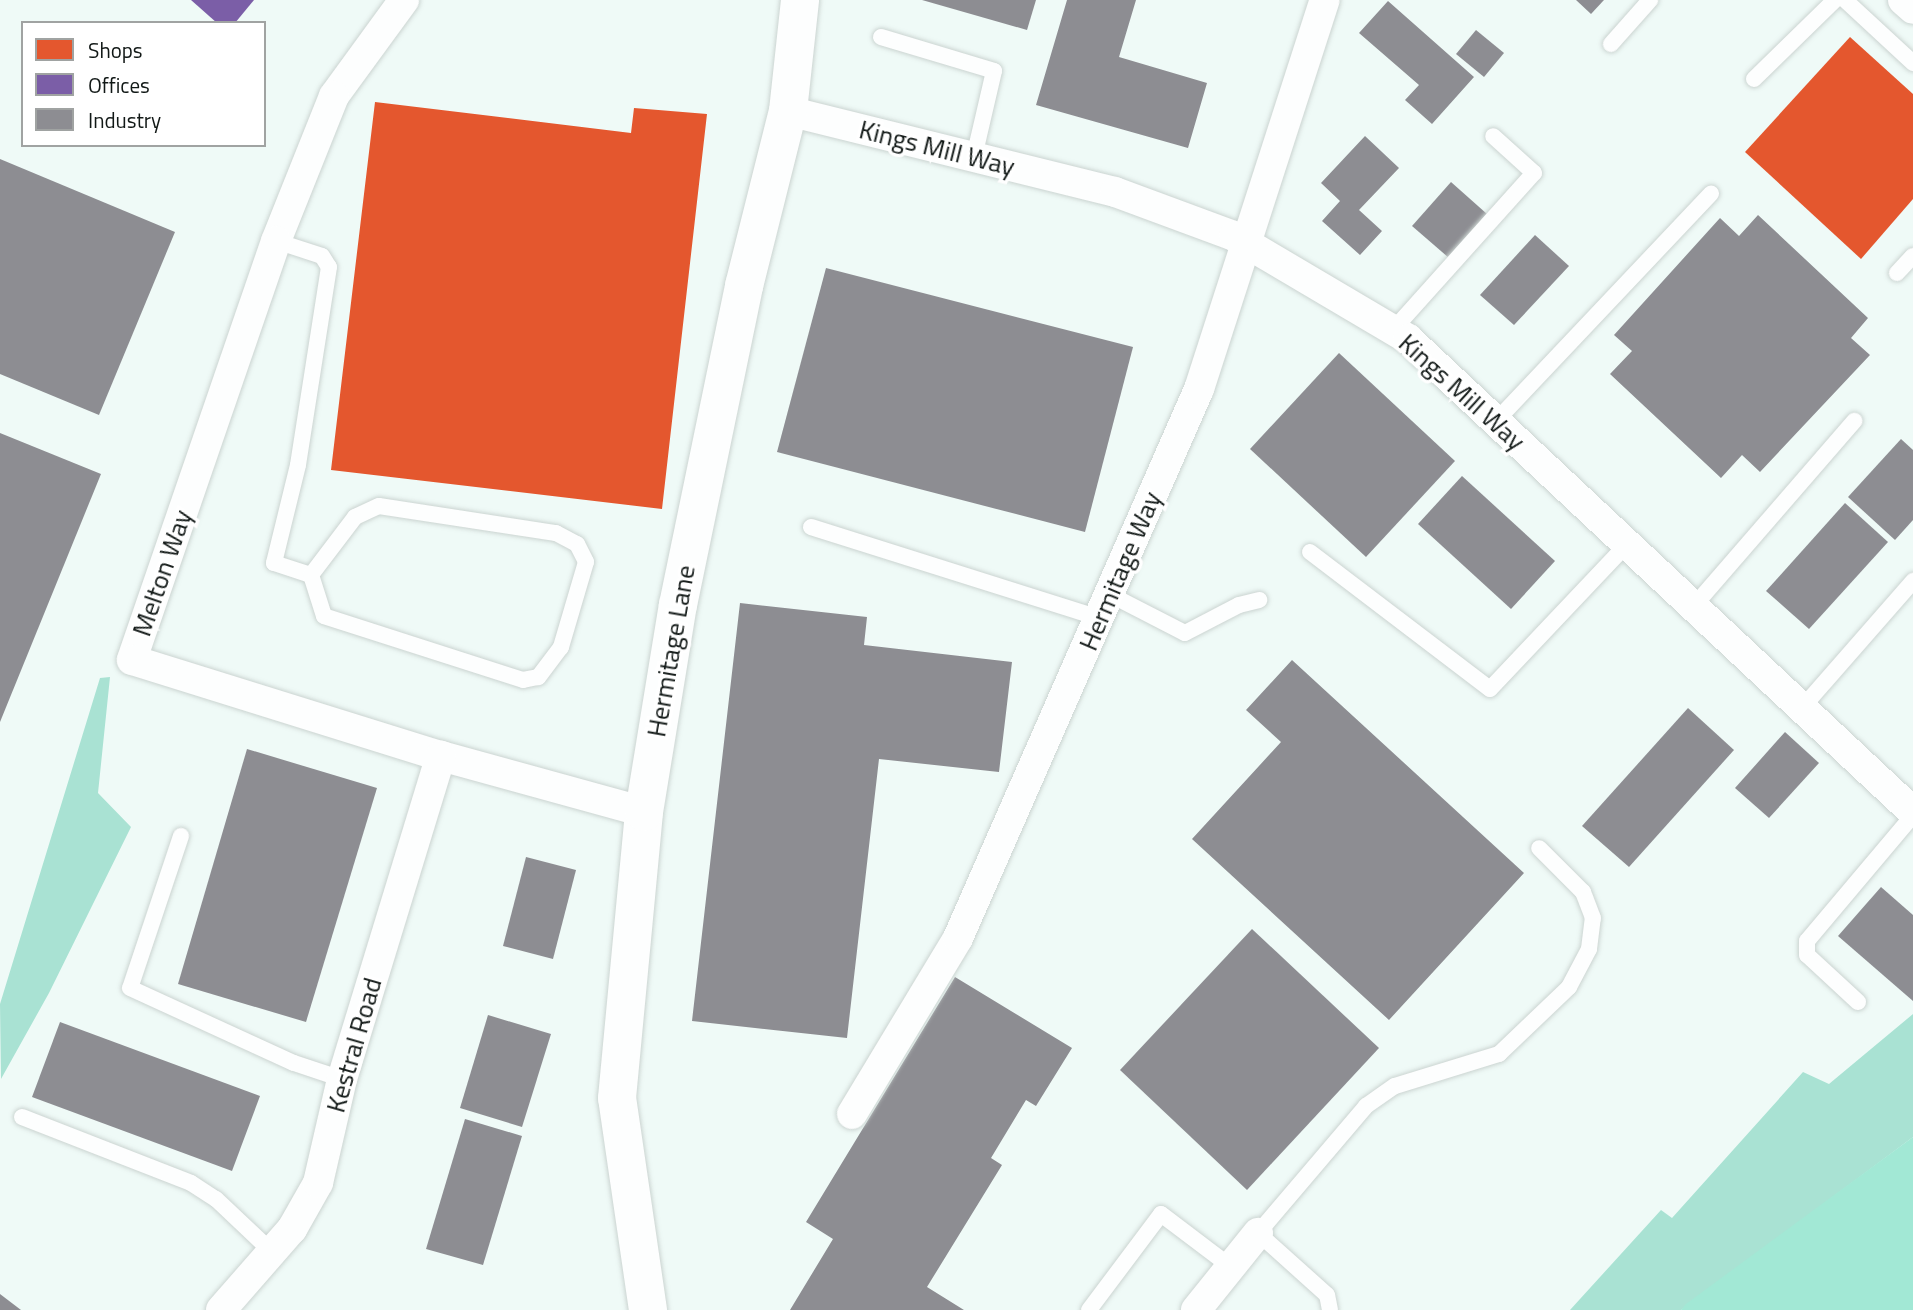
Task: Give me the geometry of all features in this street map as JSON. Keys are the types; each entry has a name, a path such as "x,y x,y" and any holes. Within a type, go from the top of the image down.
{"street":[{"name":"Melton Way","path":"404,0 334,96 276,241 132,660 441,756 644,813"},
{"name":"Hermitage Lane","path":"648,1310 617,1098 644,813 678,605 744,286 788,111 800,0"},
{"name":"Hermitage Way","path":"852,1114 958,938 1199,389 1325,0"},
{"path":"1903,0 1913,9"},
{"name":"Kings Mill Way","path":"788,111 1115,192 1246,243 1393,330 1496,421 1913,813"},
{"name":"Kestral Road","path":"221,1310 292,1229 318,1183 342,1079 441,756"},
{"path":"1196,1310 1258,1233"}],"lane":[{"path":"1611,44 1650,0"},
{"path":"1754,79 1835,0"},
{"path":"1845,0 1913,64"},
{"path":"881,37 994,71 974,157"},
{"path":"1393,330 1534,173 1493,136"},
{"path":"1496,421 1711,194"},
{"path":"276,241 322,256 329,267 299,465 274,563 311,575"},
{"path":"1897,273 1913,256"},
{"path":"1693,606 1854,421"},
{"path":"379,506 556,533 577,544 586,562 561,647 538,677 523,680 324,616 311,575 355,517 379,506"},
{"path":"811,527 1104,606 1185,633 1239,605 1259,600"},
{"path":"1310,551 1490,689 1627,544"},
{"path":"1802,708 1913,581"},
{"path":"1858,1002 1807,955 1807,941 1913,813"},
{"path":"181,836 130,988 294,1063 342,1079"},
{"path":"1330,1310 1327,1295 1258,1233 1366,1106 1395,1086 1499,1054 1569,987 1589,949 1593,918 1584,892 1539,848"},
{"path":"22,1117 191,1183 216,1199 272,1252"},
{"path":"1089,1310 1161,1214 1231,1267"}],"shaded area":[{"path":"110,677 98,793 131,827 49,993 1,1079 0,1004 100,678"},
{"path":"1913,1014 1913,1137 1681,1310 1570,1310 1661,1210 1672,1218 1803,1072 1829,1084"},
{"path":"1913,1137 1913,1310 1681,1310 1686,1304"}],"building: Shops":[{"path":"1850,37 1913,94 1913,199 1861,259 1745,152"},
{"path":"375,102 631,133 634,108 707,114 662,509 331,470"}],"building: Offices":[{"path":"191,0 254,0 237,21 215,21"}],"building: Industry":[{"path":"922,0 1036,0 1027,30"},
{"path":"1067,0 1136,0 1119,57 1207,83 1188,148 1036,105"},
{"path":"1576,0 1604,0 1591,14"},
{"path":"1388,1 1474,77 1432,124 1405,100 1419,85 1359,33"},
{"path":"1476,30 1504,53 1484,77 1456,54"},
{"path":"1365,136 1399,168 1359,210 1382,231 1360,255 1322,221 1340,201 1321,183"},
{"path":"0,159 175,232 99,415 0,374"},
{"path":"1451,182 1487,214 1449,258 1412,226"},
{"path":"1758,215 1868,318 1851,338 1870,355 1760,472 1742,455 1721,478 1610,374 1632,351 1614,335 1720,218 1739,236"},
{"path":"1535,235 1569,266 1514,325 1480,295"},
{"path":"826,268 1133,347 1085,532 777,452"},
{"path":"1339,353 1455,461 1366,557 1250,449"},
{"path":"0,433 101,474 0,722"},
{"path":"1901,439 1913,450 1913,520 1895,540 1848,497"},
{"path":"1462,476 1555,561 1511,609 1418,524"},
{"path":"1845,503 1888,542 1809,629 1766,591"},
{"path":"740,603 867,617 864,645 1012,662 999,772 879,759 847,1038 692,1021"},
{"path":"1292,660 1524,873 1389,1020 1192,839 1281,742 1246,710"},
{"path":"1688,708 1734,750 1629,867 1582,826"},
{"path":"1785,732 1819,763 1769,818 1735,788"},
{"path":"247,749 377,788 306,1022 178,984"},
{"path":"526,857 576,870 553,959 503,946"},
{"path":"1881,887 1913,915 1913,1001 1838,936"},
{"path":"1252,929 1379,1048 1247,1190 1120,1070"},
{"path":"955,977 1072,1048 1036,1106 1026,1100 991,1158 1002,1165 927,1287 964,1310 790,1310 833,1239 806,1222"},
{"path":"488,1015 551,1034 522,1127 460,1108"},
{"path":"60,1022 260,1096 232,1171 32,1097"},
{"path":"465,1119 522,1136 483,1265 426,1249"},
{"path":"0,1294 21,1310 0,1310"}]}
